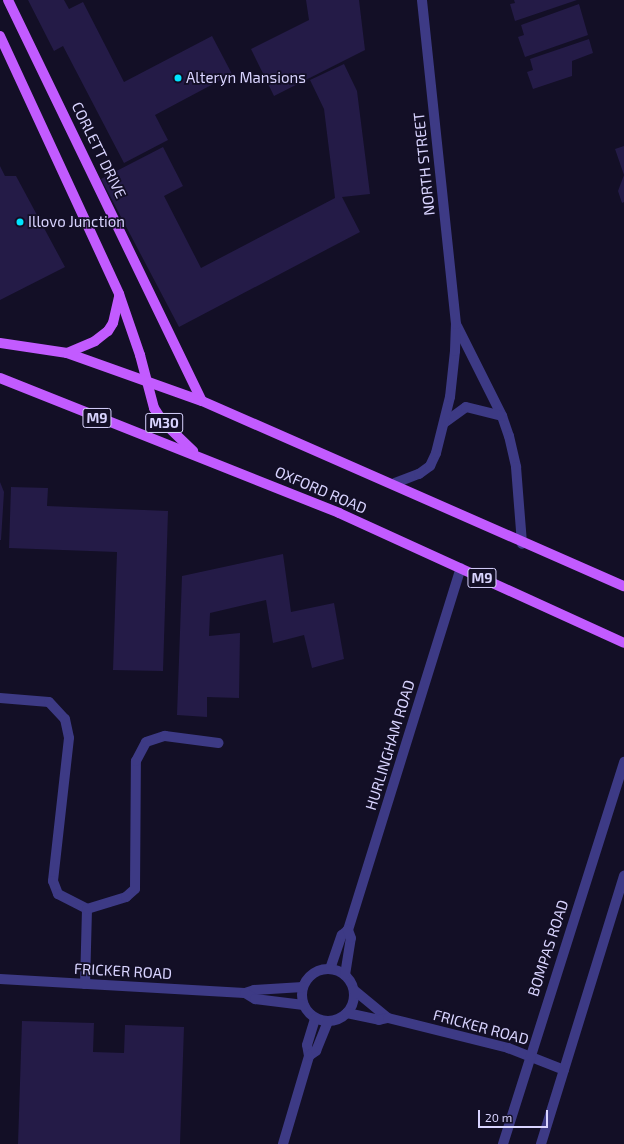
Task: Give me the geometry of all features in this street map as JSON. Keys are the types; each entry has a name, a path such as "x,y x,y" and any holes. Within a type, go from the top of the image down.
{"main road":[{"name":"CORLETT DRIVE","path":"8,0 202,401"},
{"name":"M30","path":"0,36 119,294 154,408 163,422 196,454"},
{"path":"67,353 96,341 108,331 113,324 119,294"},
{"path":"0,343 67,353 202,401 395,483 522,544 624,586"},
{"name":"OXFORD ROAD","path":"0,378 196,454 340,513 624,643"}],"street":[{"name":"NORTH STREET","path":"395,483 419,474 430,466 444,423 450,397 456,324 422,0"},
{"name":"NORTH STREET","path":"456,324 502,416 516,467 522,544"},
{"path":"444,423 466,407 502,416"},
{"name":"HURLINGHAM ROAD","path":"330,969 342,935 348,930 461,568"},
{"path":"0,698 49,702 65,719 69,738 53,881 58,894 87,908 126,897 135,889 136,761 146,742 165,736 219,744"},
{"name":"BOMPAS ROAD","path":"503,1144 529,1056 624,762"},
{"path":"541,1144 624,876"},
{"path":"85,984 87,908"},
{"name":"HURLINGHAM ROAD","path":"345,975 351,938 348,930"},
{"path":"330,969 345,975 354,990 354,1003 348,1013 328,1021 316,1018 304,1005 303,987 318,971 330,969"},
{"name":"FRICKER ROAD","path":"0,979 245,993 254,990 303,987"},
{"name":"FRICKER ROAD","path":"354,990 388,1018 529,1056 564,1070"},
{"name":"FRICKER ROAD","path":"245,993 255,1000 304,1005"},
{"name":"FRICKER ROAD","path":"348,1013 379,1020 388,1018"},
{"path":"283,1144 310,1056 307,1045 316,1018"},
{"path":"310,1056 316,1051 328,1021"}],"building":[{"name":"Alteryn Mansions","path":"28,0 64,0 69,9 83,2 124,82 212,36 232,74 155,115 168,140 124,163 63,46 54,51"},
{"path":"306,0 359,0 365,50 274,96 251,49 309,20"},
{"path":"514,0 577,0 515,21 510,4 515,3"},
{"path":"579,4 588,35 525,57 518,37 524,35 521,25"},
{"path":"589,39 593,53 572,61 572,76 533,89 527,72 533,70 530,59"},
{"path":"344,64 357,91 370,194 342,197 360,232 179,327 101,179 163,147 183,186 164,196 201,268 335,198 324,109 310,80"},
{"path":"624,146 624,175 615,149"},
{"name":"Illovo Junction","path":"0,166 5,176 16,176 65,267 0,300"},
{"path":"624,175 624,202 622,203 618,191"},
{"path":"0,482 4,492 1,540 0,540"},
{"path":"11,487 48,488 47,506 168,511 163,671 113,670 117,552 9,548"},
{"path":"283,554 291,612 334,603 344,659 312,668 304,635 273,643 266,600 210,613 209,636 240,633 239,698 207,697 207,717 177,715 182,576"},
{"path":"22,1021 94,1023 93,1052 124,1053 125,1025 184,1027 180,1144 18,1144"}],"place":[{"name":"Alteryn Mansions","path":"178,78"},
{"name":"Illovo Junction","path":"20,222"}]}
